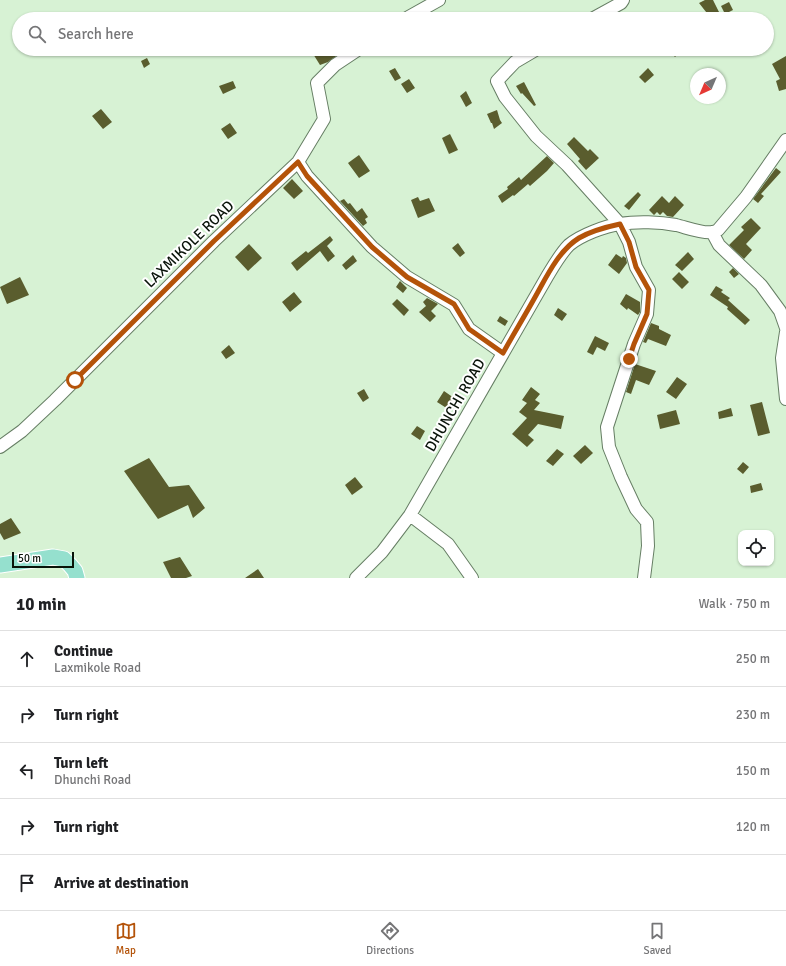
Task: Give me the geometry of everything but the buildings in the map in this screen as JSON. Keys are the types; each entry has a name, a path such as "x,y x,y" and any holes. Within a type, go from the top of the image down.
{"main road":[{"path":"2,561 53,557 64,559 70,565 77,578"}],"street":[{"path":"418,12 439,0"},
{"path":"605,12 621,3 623,0"},
{"name":"LAXMIKOLE ROAD","path":"0,447 22,431 55,400 214,241 298,162 324,119 317,83 335,65 348,56"},
{"path":"525,56 515,62 497,80 505,97 536,136 567,165 620,224 629,242 636,267 649,290 647,314 634,344 607,427 610,447 621,476 636,508 647,522 648,546 644,578"},
{"path":"786,140 724,224 718,230 712,232 719,245 761,285 780,311 786,328"},
{"path":"298,162 307,176 372,247 407,277 454,304 469,329 503,353"},
{"name":"DHUNCHI ROAD","path":"356,578 382,552 410,515 548,275 558,259 569,246 580,238 598,230 620,224 650,222 675,224 705,232 712,232"},
{"path":"786,332 782,358 786,399"},
{"path":"410,515 448,544 472,578"}],"route":[{"path":"75,380 214,241 298,162 307,176 372,247 407,277 454,304 469,329 503,353 548,275 558,259 569,246 580,238 598,230 620,224 629,242 636,267 649,290 647,314 629,359"}]}
